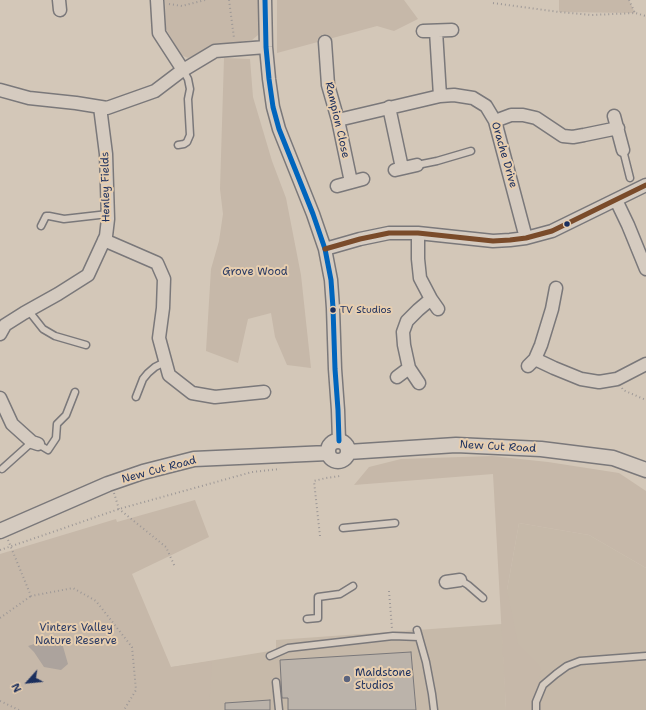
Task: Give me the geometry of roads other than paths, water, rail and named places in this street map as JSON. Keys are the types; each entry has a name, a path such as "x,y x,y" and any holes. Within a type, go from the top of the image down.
{"street":[{"path":"265,0 268,79 274,108 279,129 314,214 325,249 331,280 339,441"},
{"path":"157,3 159,33 183,70"},
{"path":"423,32 452,30"},
{"path":"436,31 440,96"},
{"name":"Rampion Close","path":"325,42 330,57 328,85 357,181 337,186"},
{"path":"0,90 29,98 107,108 155,92 180,72 215,51 266,47"},
{"name":"Orache Drive","path":"338,120 440,96 454,95 473,98 486,106 495,121 526,238"},
{"name":"Henley Fields","path":"1,329 28,310 58,294 88,274 106,236 108,214 106,154 100,107"},
{"path":"389,107 398,169 417,165"},
{"path":"495,121 511,115 523,115 536,118 563,136 572,137 584,136 618,128"},
{"path":"614,116 623,150"},
{"path":"325,249 360,239 389,234 418,233 493,241 526,238 552,231 646,186"},
{"path":"616,200 646,269"},
{"path":"418,233 420,278 431,300 438,309"},
{"path":"104,240 157,264 164,279 163,308 159,338 169,375 192,393 215,397 264,392"},
{"path":"556,288 546,309 541,345 531,363 554,368 581,379 599,382 615,380 646,364"},
{"path":"419,383 409,368 403,332 407,321 431,300"},
{"path":"397,377 409,368"},
{"path":"0,398 12,424 35,443"},
{"path":"328,453 330,445 339,441 346,445 348,452"},
{"name":"New Cut Road","path":"2,530 111,482 194,459 328,453 332,459 339,461 346,458 348,452 456,445 540,449 613,458 646,470"},
{"path":"446,582 460,580"}],"lane":[{"path":"178,145 187,142 190,135 188,99 190,89 188,79 183,70"},
{"path":"623,150 630,178"},
{"path":"417,165 437,161 470,151"},
{"path":"41,226 46,216 64,219 108,214"},
{"path":"28,310 43,329 55,336 86,345"},
{"path":"136,397 143,379 152,370 165,362"},
{"path":"2,469 35,443 48,450 56,438 57,424 66,415 75,392"},
{"path":"343,528 395,523"},
{"path":"460,580 483,598"},
{"path":"307,619 318,618 318,597 340,594 353,586"},
{"path":"270,656 288,648 418,634 426,662 434,710"},
{"path":"536,710 536,702 543,686 567,666 580,662 646,656"},
{"path":"276,682 279,710"}],"place":[{"name":"TV Studios","path":"333,310"},
{"name":"Maidstone Studios","path":"347,679"}],"park label":[{"name":"Grove Wood","path":"255,272"},
{"name":"Vinters Valley Nature Reserve","path":"76,634"}]}
